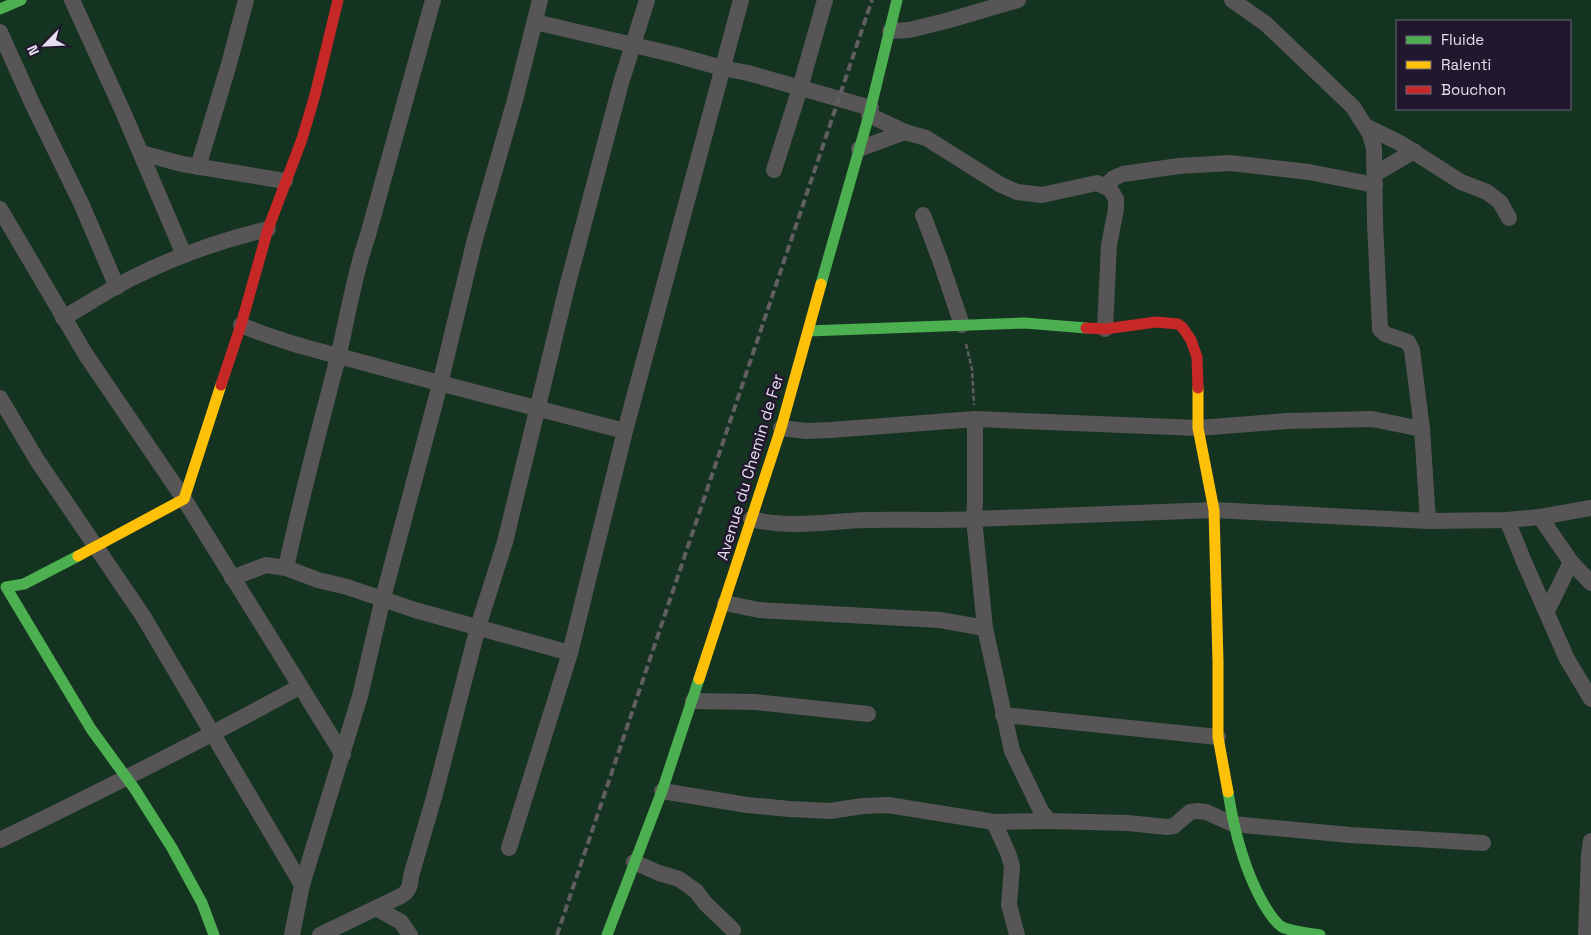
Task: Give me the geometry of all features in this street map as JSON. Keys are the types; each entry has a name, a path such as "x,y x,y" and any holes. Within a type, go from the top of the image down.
{"street":[{"path":"0,9 21,0"},
{"path":"72,0 141,153 184,255"},
{"path":"198,167 246,0"},
{"path":"214,935 202,903 172,848 134,788 91,729 3,588 24,584 184,499 241,325 268,229 302,140 338,0"},
{"path":"286,568 338,356 358,261 368,234 433,0"},
{"path":"297,931 302,885 360,696 383,598 440,384 474,239 515,100 540,0"},
{"path":"320,935 399,897 410,888 411,876 435,794 478,627 505,542 537,408 621,83 647,0"},
{"path":"509,848 570,654 625,431 741,0"},
{"path":"774,170 825,0"},
{"name":"Avenue du Chemin de Fer","path":"607,935 662,791 693,701 781,428 870,112 897,0"},
{"path":"890,31 909,30 946,22 1018,0"},
{"path":"1232,0 1266,24 1290,46 1353,107 1367,127 1374,148 1380,328 1385,334 1408,342 1412,350 1422,429 1428,521"},
{"path":"535,22 748,73 800,88 870,112 905,132 926,138 1001,186 1017,192 1042,195 1097,183 1105,186 1110,189 1116,199 1115,220 1109,246 1106,329"},
{"path":"0,32 81,203 117,287"},
{"path":"1367,127 1385,134 1461,182 1487,192 1500,202 1509,218"},
{"path":"859,149 905,132"},
{"path":"1105,186 1114,178 1123,174 1179,166 1230,163 1375,179 1414,151"},
{"path":"141,153 182,164 285,182"},
{"path":"0,209 86,355 184,499 342,755"},
{"path":"923,215 962,326"},
{"path":"63,318 130,279 184,255 268,229"},
{"path":"808,331 1024,323 1106,329 1156,322 1178,324 1183,328 1191,340 1197,357 1198,428 1214,510 1218,737 1233,824 1255,888 1274,921 1284,928 1320,935"},
{"path":"241,325 265,335 338,356 625,431"},
{"path":"0,398 37,460 143,616 302,885"},
{"path":"781,428 806,431 831,430 975,420 1198,428 1287,421 1372,419 1422,429"},
{"path":"975,420 974,518 985,628 1012,752 1041,811 1050,821"},
{"path":"751,519 766,523 789,525 864,520 1214,510 1428,521 1507,520 1540,517 1591,508"},
{"path":"1540,517 1572,562 1591,583"},
{"path":"1507,520 1567,659 1591,699"},
{"path":"1547,611 1572,562"},
{"path":"232,578 266,566 286,568 318,580 383,598 415,610 570,654"},
{"path":"725,604 759,610 940,620 985,628"},
{"path":"0,840 126,779 299,686"},
{"path":"693,701 754,702 868,714"},
{"path":"1003,715 1218,737"},
{"path":"662,791 790,810 830,811 863,806 888,805 994,822 1128,823 1166,827 1174,826 1190,812 1198,811 1206,812 1233,824 1350,835 1483,843"},
{"path":"994,822 1012,866 1009,905 1017,935"},
{"path":"1586,935 1591,842"},
{"path":"634,862 679,879 696,891 705,903 733,930"},
{"path":"376,908 401,922 410,935"}],"path":[{"path":"962,326 972,369 975,420"}],"green space":[{"path":"0,0 1591,0 1591,935 0,935"}],"railway":[{"path":"557,935 872,0"}],"traffic: fast":[{"path":"0,9 21,0"},
{"path":"821,284 869,115 897,0"},
{"path":"808,331 1025,323 1086,328"},
{"path":"78,556 24,584 6,587 91,729 134,788 172,848 202,903 214,935"},
{"path":"607,935 662,791 699,679"},
{"path":"1228,792 1233,821 1245,863 1256,890 1269,913 1276,922 1286,929 1320,935"}],"traffic: slow":[{"path":"699,679 781,428 821,284"},
{"path":"78,556 184,499 221,385"},
{"path":"1198,388 1198,428 1214,510 1218,737 1228,792"}],"traffic: jam":[{"path":"221,385 241,325 268,229 302,139 315,95 338,0"},
{"path":"1086,328 1105,329 1156,322 1178,324 1191,340 1197,357 1198,388"}]}
